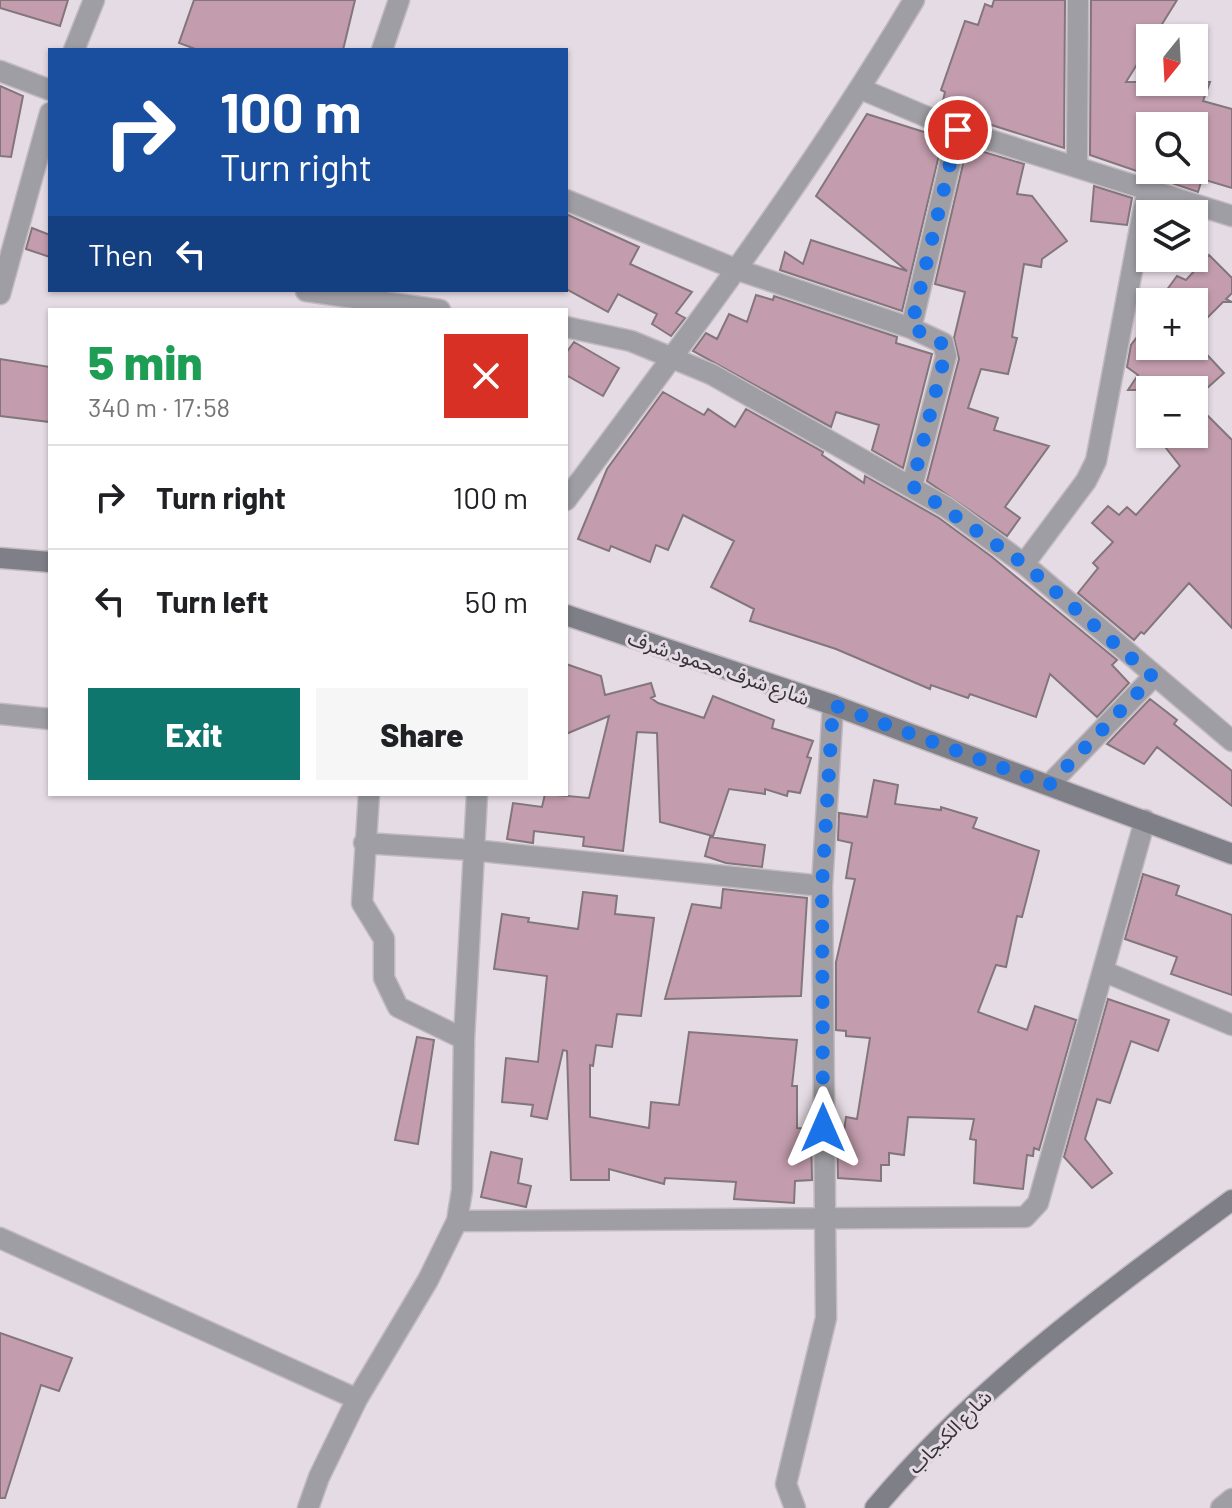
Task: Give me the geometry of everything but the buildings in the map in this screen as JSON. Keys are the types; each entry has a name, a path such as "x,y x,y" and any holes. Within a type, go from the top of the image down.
{"street":[{"path":"75,48 94,0"},
{"path":"383,48 399,0"},
{"path":"568,497 738,270 861,89 914,0"},
{"path":"1077,165 1078,0"},
{"path":"0,71 48,89"},
{"path":"861,89 958,130 1232,216"},
{"path":"0,291 48,120"},
{"path":"911,328 958,130"},
{"path":"1024,564 1086,481 1096,461 1147,191"},
{"path":"568,201 738,270 939,340 946,351 912,486"},
{"path":"304,297 419,308"},
{"path":"568,327 613,335 673,356 912,486 1024,564 1153,677 1232,741"},
{"path":"0,558 48,562"},
{"name":"شارع شرف محمود شرف","path":"568,616 833,705 1232,854"},
{"path":"1049,785 1153,677"},
{"path":"795,1508 786,1484 826,1318 822,886 833,705"},
{"path":"0,714 48,719"},
{"path":"369,796 362,903 384,939 384,978 398,1007 464,1039"},
{"path":"308,1508 319,1477 357,1399 428,1280 457,1221 462,1190 464,1039 477,796"},
{"path":"457,1221 1025,1217 1035,1210 1145,820"},
{"path":"364,843 472,850 822,886"},
{"path":"1103,971 1232,1025"},
{"name":"شارع الكبجاب","path":"875,1508 928,1449 1026,1356 1081,1311 1232,1200"},
{"path":"0,1238 357,1399"},
{"path":"1221,1508 1232,1499"}],"route":[{"path":"823,1128 822,886 833,705 1049,785 1153,677 1024,564 912,486 946,351 939,340 911,328 958,130"}]}
